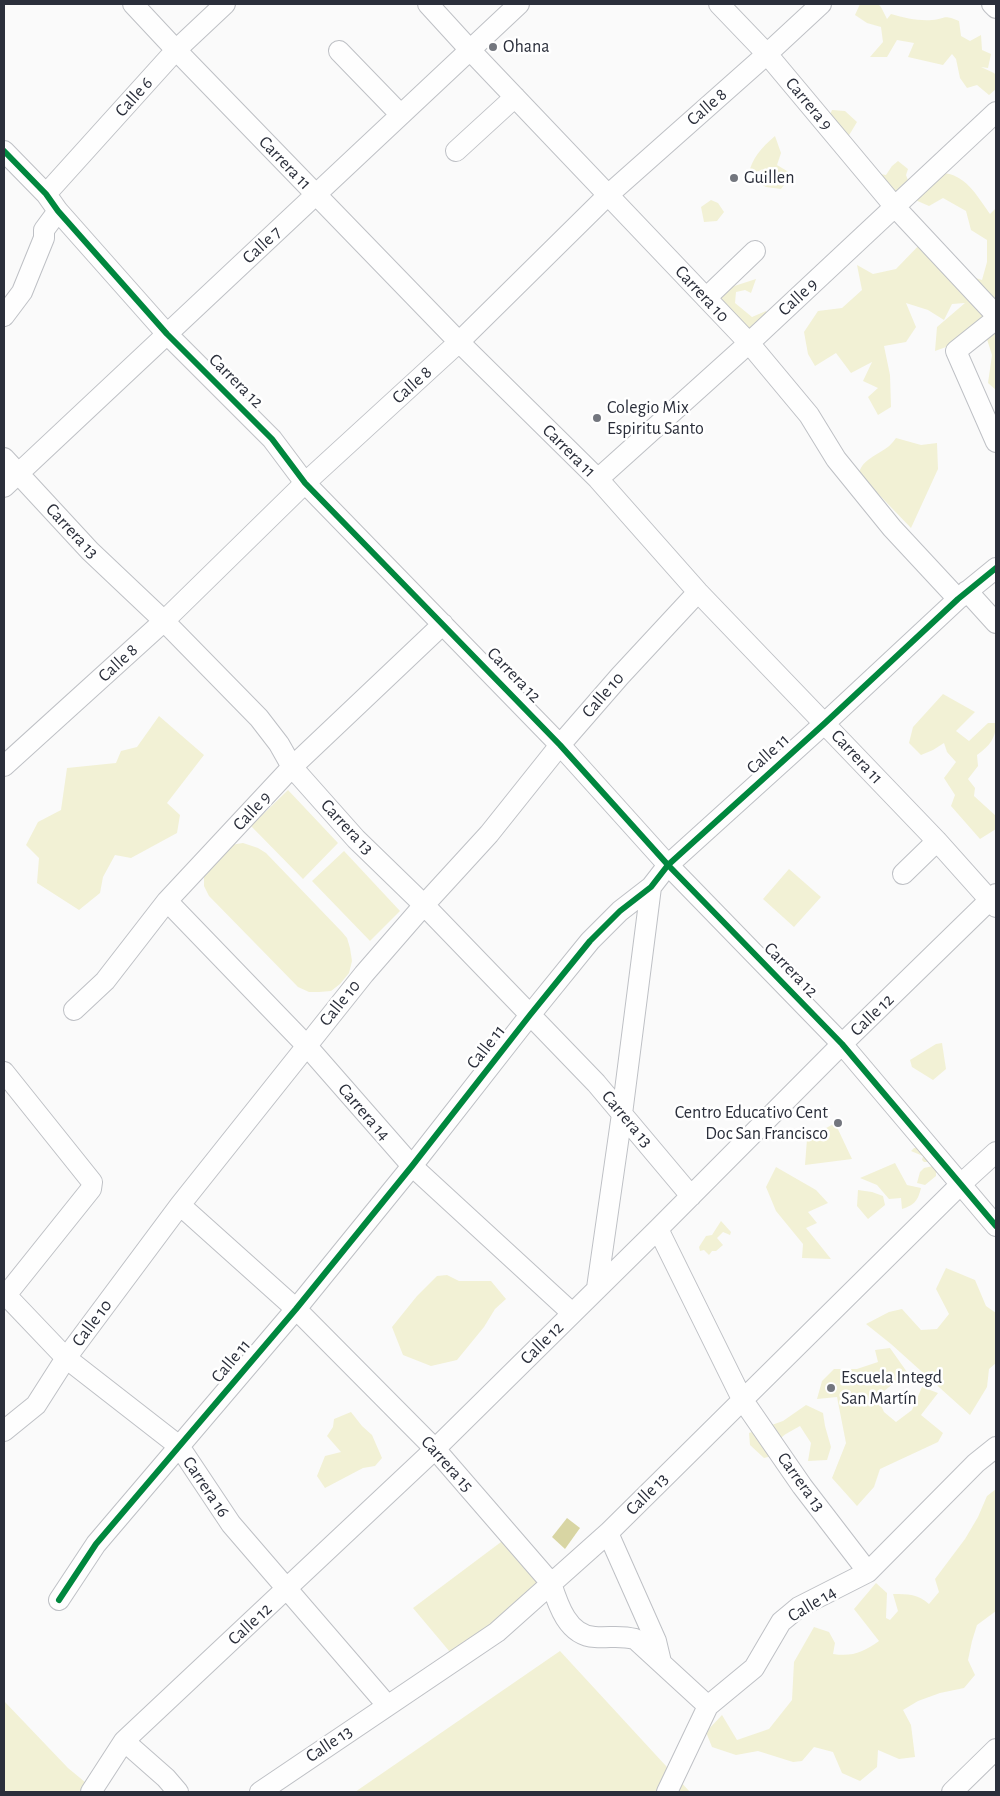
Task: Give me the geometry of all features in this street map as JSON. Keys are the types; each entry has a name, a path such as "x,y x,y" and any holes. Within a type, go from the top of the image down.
{"street":[{"name":"Calle 6","path":"46,194 176,50 225,4"},
{"name":"Carrera 10","path":"428,4 749,343 809,415 836,459 892,528 962,595 996,623"},
{"name":"Calle 7","path":"4,487 519,4"},
{"name":"Carrera 9","path":"719,4 767,54 895,207 996,317"},
{"name":"Calle 8","path":"4,766 164,621 305,483 459,342 608,194 821,4"},
{"path":"992,4 996,8"},
{"name":"Carrera 11","path":"138,10 459,342 598,479 698,592 994,901"},
{"path":"339,51 400,114"},
{"path":"456,151 515,97"},
{"name":"Calle 9","path":"598,479 749,343 996,112"},
{"name":"Carrera 12","path":"4,151 46,194 58,211 167,334 272,439 305,483 560,745 668,865 842,1044 996,1226"},
{"path":"4,316 22,292 44,238 44,230 58,211"},
{"path":"706,298 755,251"},
{"path":"996,317 956,351 996,442"},
{"name":"Carrera 13","path":"4,458 90,551 164,621 259,718 279,744 292,767 356,839 424,905 596,1083 691,1196"},
{"name":"Calle 11","path":"59,1600 96,1544 296,1309 590,941 620,911 651,887 668,865 825,723 962,595 996,568"},
{"name":"Calle 10","path":"4,1431 36,1405 66,1358 180,1204 364,974 489,834 560,745 620,676 698,592"},
{"name":"Calle 9","path":"74,1010 105,981 167,901 292,767 443,624"},
{"path":"903,874 937,841"},
{"path":"597,1288 622,1114 651,887"},
{"name":"Carrera 14","path":"167,901 306,1045 412,1166 572,1313"},
{"name":"Calle 12","path":"90,1792 124,1741 435,1448 658,1229 842,1044 994,901"},
{"path":"4,1072 92,1182 92,1189 5,1293"},
{"name":"Calle 13","path":"260,1792 497,1632 608,1533 961,1184 996,1152"},
{"name":"Carrera 15","path":"180,1204 296,1309 435,1448 551,1583 560,1610 569,1623 583,1635 595,1637 623,1636 635,1640 708,1706"},
{"name":"Carrera 13","path":"658,1229 742,1400 802,1486 868,1572"},
{"name":"Carrera 16","path":"5,1293 66,1358 179,1446 231,1524 387,1705"},
{"name":"Calle 14","path":"667,1792 708,1706 754,1668 780,1622 799,1607 868,1572 976,1463 996,1447"},
{"path":"608,1533 656,1641 661,1662"},
{"path":"124,1741 166,1778 178,1792"},
{"path":"952,1792 996,1749"}],"green space":[{"path":"860,4 878,4 887,19 891,14 917,20 947,17 959,21 961,36 970,41 981,35 982,50 991,54 988,68 981,67 996,75 996,89 989,95 977,85 967,88 960,78 956,59 952,54 943,65 908,57 914,43 897,40 887,57 870,57 883,42 881,27 867,23 855,15"},
{"path":"832,110 845,111 857,122 848,137 827,121"},
{"path":"775,136 781,153 777,165 792,174 781,189 766,187 755,181 763,169 748,176 758,154"},
{"path":"898,161 908,169 906,175 909,183 902,185 897,193 892,194 880,174 886,175"},
{"path":"941,173 949,174 964,181 990,214 996,208 996,390 988,383 992,355 985,333 935,351 937,327 965,303 952,304 944,320 928,310 906,303 916,327 906,342 884,346 890,375 891,407 878,415 868,397 878,388 863,381 872,362 851,373 836,353 815,366 808,354 804,332 818,311 842,308 862,290 857,265 873,274 896,269 924,240 966,275 982,280 987,262 987,240 971,230 966,211 943,198 929,206 913,199"},
{"path":"711,200 718,203 724,212 717,221 704,222 701,207"},
{"path":"756,279 751,293 745,290 736,292 735,303 752,317 766,311 767,315 748,331 719,300 719,291"},
{"path":"896,438 921,445 937,443 938,469 911,528 859,474 865,462 888,447"},
{"path":"943,694 975,712 956,731 969,741 988,723 996,723 993,738 977,755 978,766 968,779 975,788 974,796 996,816 996,829 980,839 951,806 955,795 944,778 956,762 947,752 944,743 921,755 909,743 913,727"},
{"path":"159,716 204,755 167,803 180,815 177,833 131,858 115,855 103,877 100,893 79,910 37,883 39,858 26,845 38,822 61,810 67,768 116,763 121,751 137,747"},
{"path":"288,790 338,843 303,879 251,826"},
{"path":"243,843 266,853 347,938 352,961 349,973 331,991 309,992 298,987 209,896 204,886 204,873 230,845"},
{"path":"344,851 400,911 370,941 312,881"},
{"path":"789,869 821,897 794,927 763,899"},
{"path":"942,1043 946,1069 933,1080 912,1067 910,1060 936,1044"},
{"path":"835,1123 852,1159 805,1165 807,1139"},
{"path":"914,1148 918,1148 938,1171 936,1176 925,1185 917,1183 920,1172 924,1168 933,1166 929,1162 922,1160 923,1156 911,1151"},
{"path":"895,1163 907,1185 921,1188 915,1202 902,1209 901,1198 889,1199 877,1185 860,1178"},
{"path":"776,1167 816,1190 828,1203 808,1212 817,1223 806,1228 831,1259 802,1258 803,1244 776,1211 766,1187"},
{"path":"858,1190 883,1196 885,1205 868,1219 857,1206"},
{"path":"721,1221 731,1232 730,1235 723,1232 717,1238 723,1245 716,1251 712,1251 709,1255 704,1250 700,1251 699,1247 706,1236 712,1235"},
{"path":"946,1268 975,1280 986,1306 996,1313 996,1363 989,1369 987,1387 970,1415 866,1324 889,1312 902,1309 921,1330 937,1329 949,1314 936,1289"},
{"path":"447,1275 459,1281 491,1281 506,1299 495,1309 484,1327 457,1360 431,1366 403,1355 392,1327 417,1296 437,1276"},
{"path":"890,1348 907,1372 877,1397 884,1412 896,1422 912,1410 922,1387 938,1393 921,1415 943,1433 938,1442 880,1469 874,1487 857,1506 832,1478 846,1443 837,1397 817,1399 822,1381 834,1369 857,1369 878,1362 875,1350"},
{"path":"806,1405 823,1413 831,1447 827,1460 808,1461 811,1443 800,1426 782,1437 778,1443 776,1455 764,1458 750,1445 749,1433 783,1421"},
{"path":"351,1412 372,1435 382,1458 375,1466 363,1468 325,1488 317,1476 325,1456 341,1452 327,1436 333,1427 334,1419"},
{"path":"996,1489 996,1611 977,1625 968,1660 975,1675 964,1688 940,1693 918,1701 903,1710 911,1725 915,1757 899,1759 878,1750 877,1767 860,1781 842,1773 833,1752 814,1747 802,1761 793,1762 758,1751 736,1755 712,1747 706,1732 722,1715 737,1740 769,1729 792,1700 794,1662 814,1627 829,1632 835,1643 833,1654 846,1655 857,1653 879,1641 854,1609 876,1583 887,1593 886,1618 890,1620 898,1611 893,1594 912,1595 921,1598 929,1604 939,1592 935,1579 965,1539 978,1517 987,1496"},
{"path":"509,1536 540,1580 455,1658 413,1608"},
{"path":"560,1651 690,1792 355,1792"},
{"path":"4,1701 68,1768 97,1792 4,1792"}],"shaded area":[{"path":"567,1518 580,1528 565,1549 552,1537"}],"cycle path":[{"path":"4,151 46,194 58,211 167,334 272,439 305,483 560,745 668,865 842,1044 996,1226"},
{"path":"59,1600 96,1544 296,1309 590,941 620,911 651,887 668,865 958,599 996,568"}],"place":[{"name":"Ohana","path":"493,47"},
{"name":"Guillen","path":"734,178"},
{"name":"Colegio Mix Espiritu Santo","path":"597,418"},
{"name":"Centro Educativo Cent Doc San Francisco","path":"838,1123"},
{"name":"Escuela Integd San Martín","path":"831,1388"}]}
